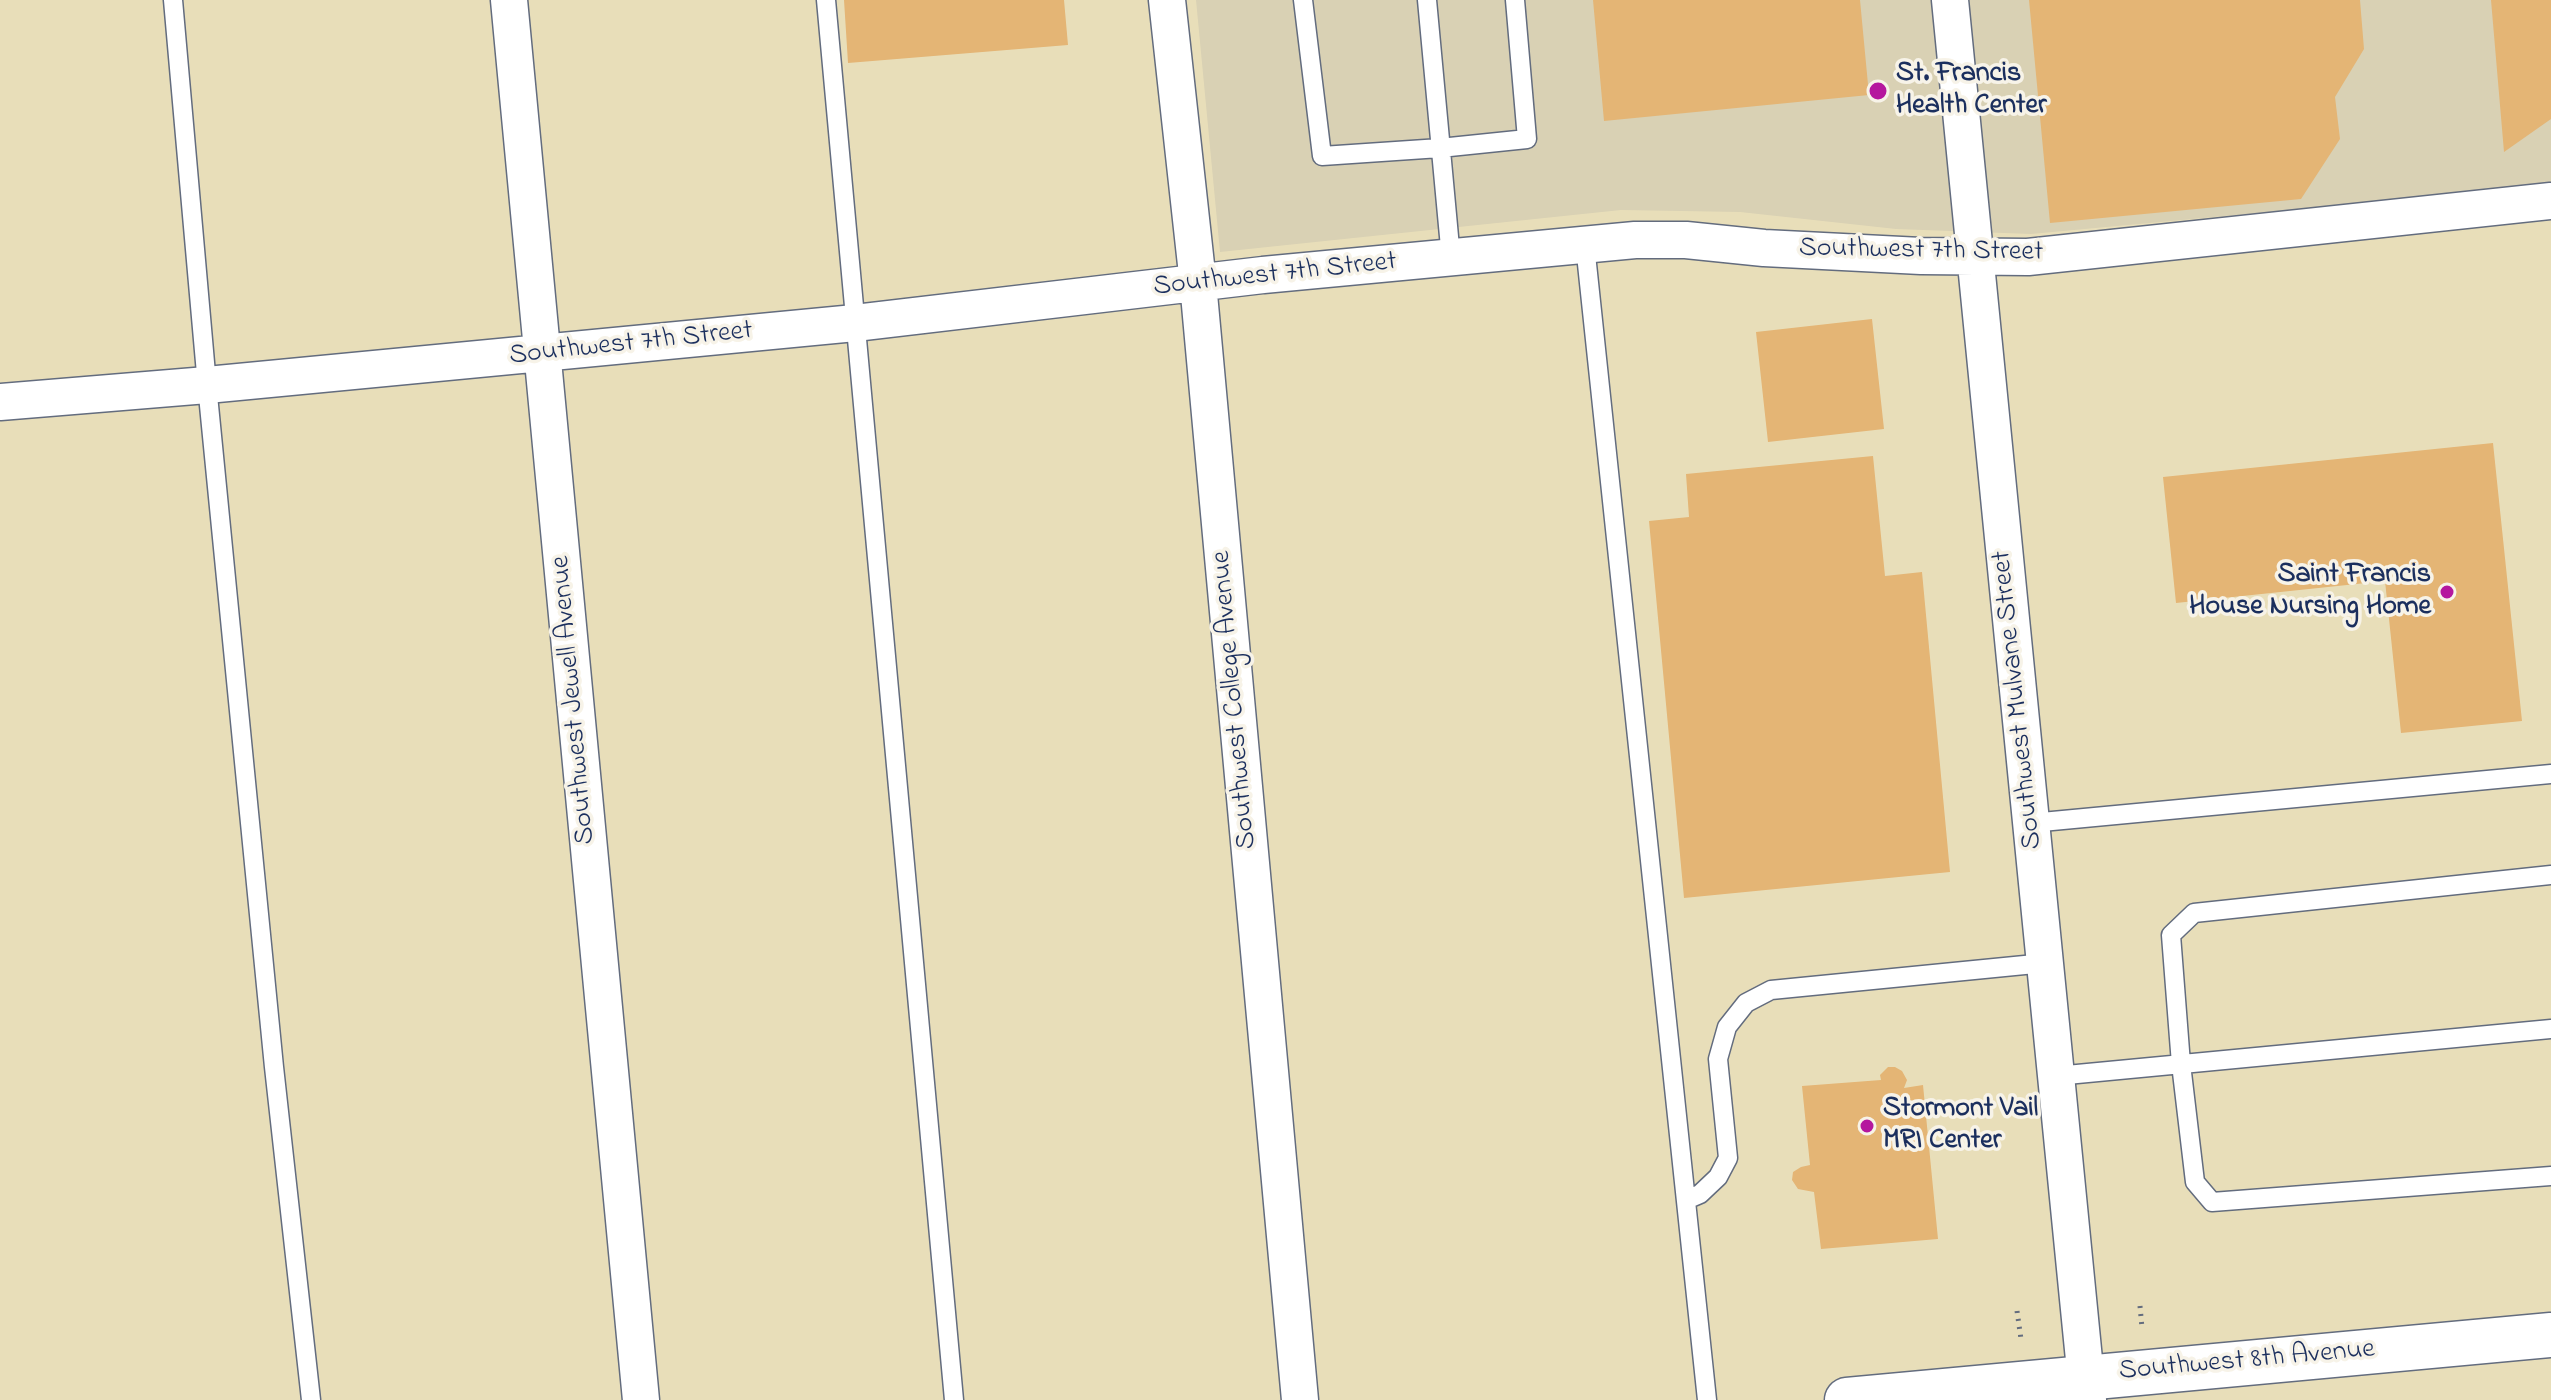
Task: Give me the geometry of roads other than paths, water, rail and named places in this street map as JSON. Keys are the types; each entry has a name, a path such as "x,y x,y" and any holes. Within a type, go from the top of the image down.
{"street":[{"name":"Southwest Jewell Avenue","path":"509,0 641,1400"},
{"name":"Southwest College Avenue","path":"1167,0 1198,283 1300,1400"},
{"name":"Southwest Mulvane Street","path":"1950,0 2087,1388"},
{"name":"Southwest 7th Street","path":"0,402 543,354 855,323 1198,283 1635,240 1686,240 1764,248 1921,256 2028,257 2551,201"},
{"name":"Southwest 8th Avenue","path":"1847,1400 2087,1388 2551,1335"}],"lane":[{"path":"173,0 275,1083 311,1400"},
{"path":"826,0 954,1400"},
{"path":"1303,0 1322,156 1527,139 1515,0"},
{"path":"1427,0 1451,258"},
{"path":"1585,245 1707,1400"},
{"path":"2031,823 2551,774"},
{"path":"2551,875 2194,913 2171,935 2181,1064 2195,1182 2212,1202 2551,1176"},
{"path":"1686,1200 1700,1194 1718,1177 1728,1158 1718,1059 1727,1027 1746,1003 1771,990 2045,963"},
{"path":"2056,1076 2551,1029"}],"place":[{"name":"St. Francis Health Center","path":"1878,91"},
{"name":"Saint Francis House Nursing Home","path":"2447,592"},
{"name":"Stormont Vail MRI Center","path":"1867,1126"}]}
